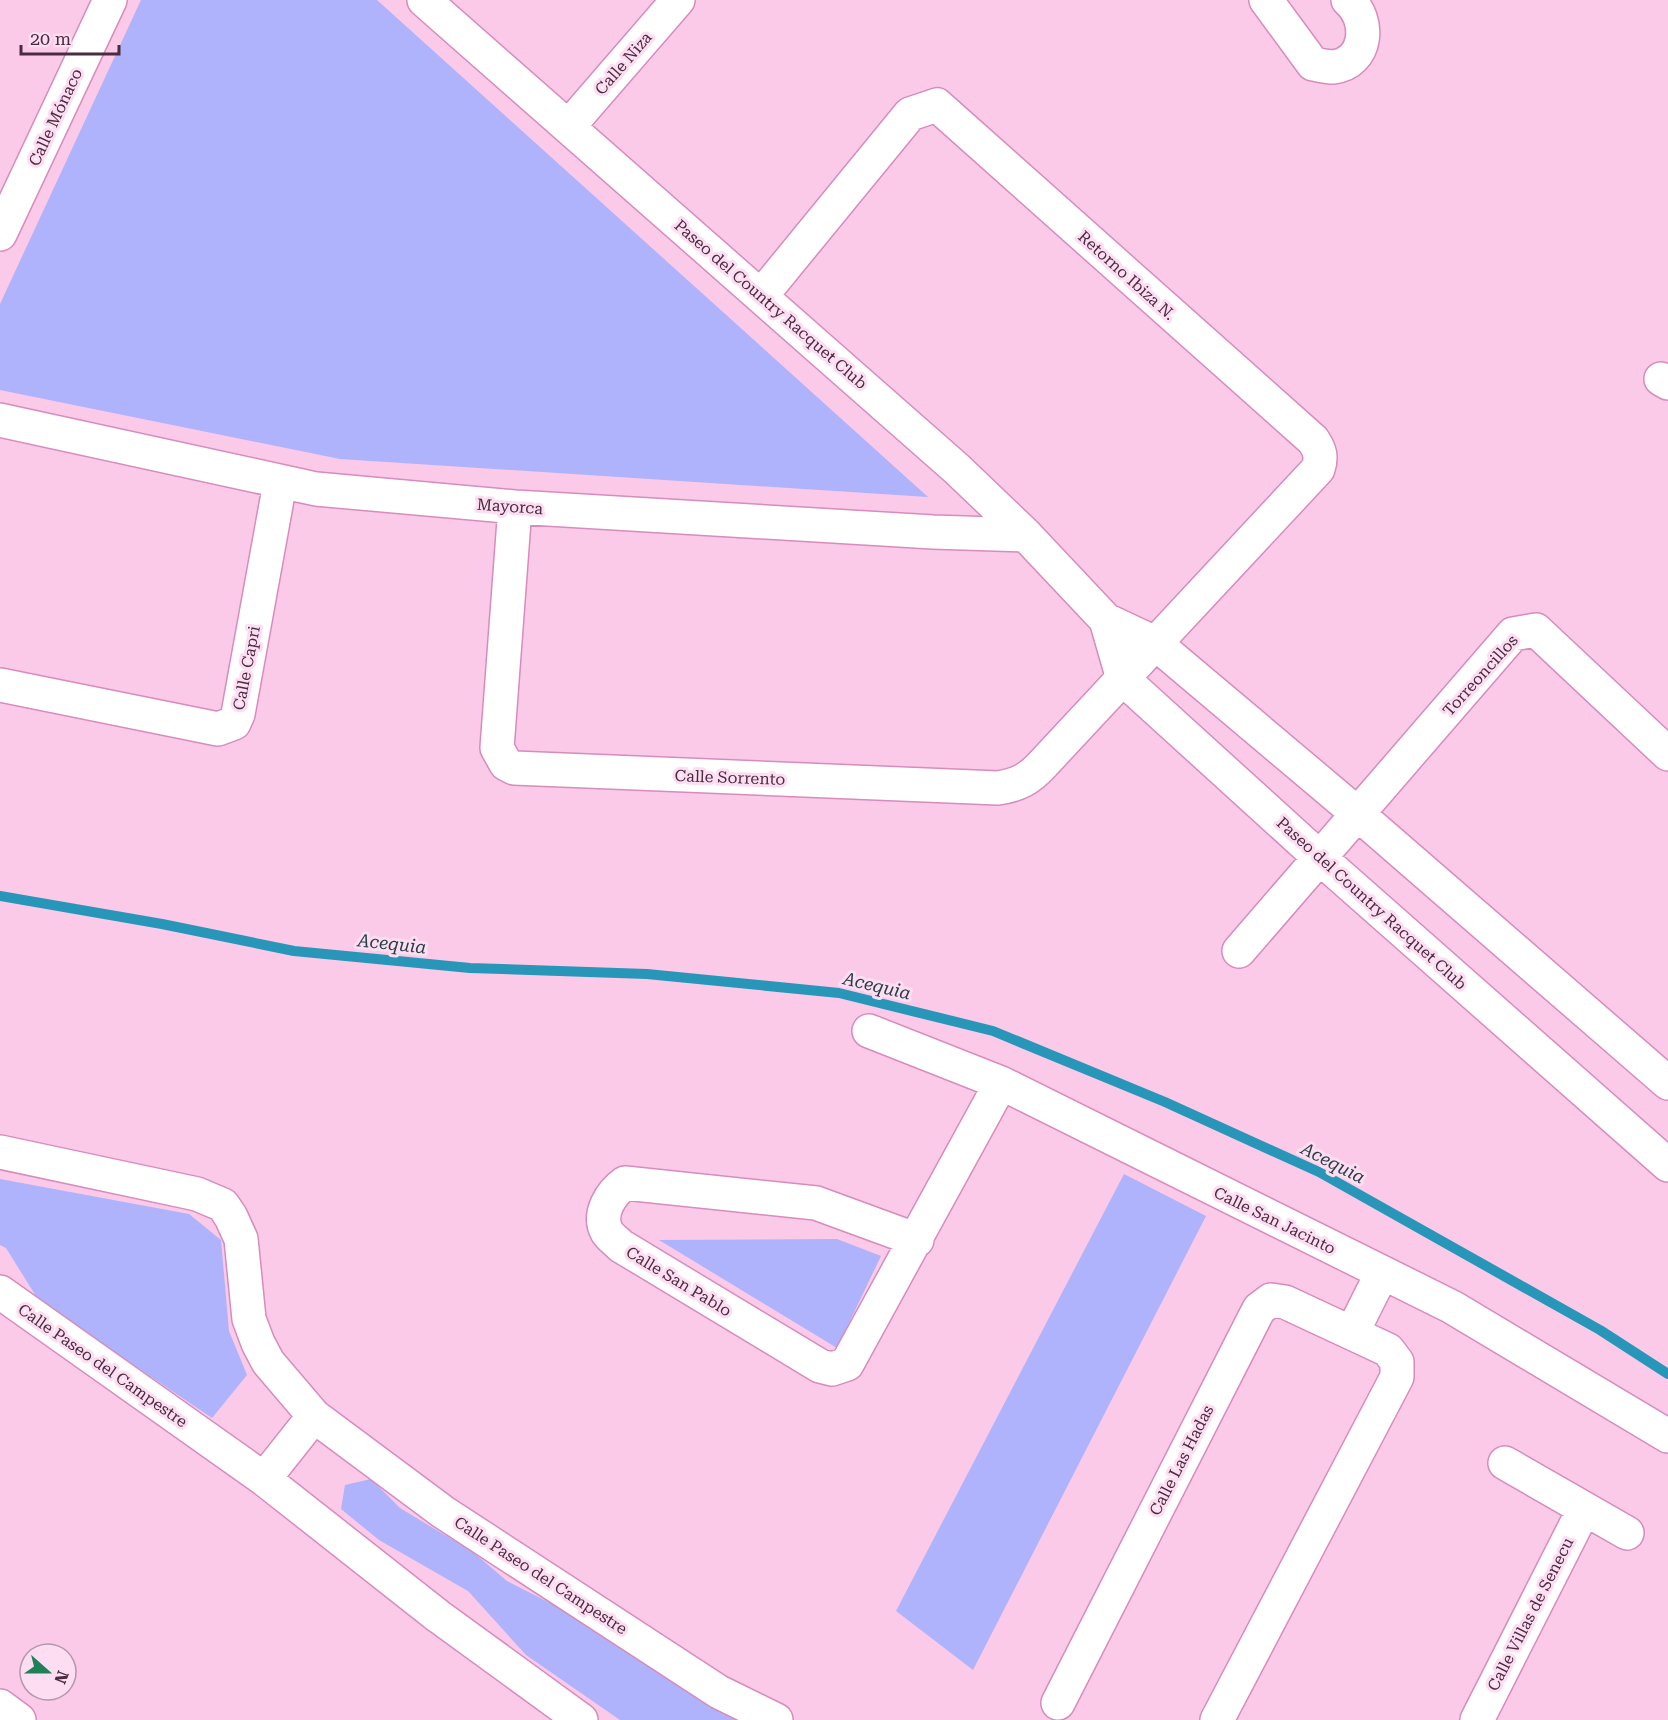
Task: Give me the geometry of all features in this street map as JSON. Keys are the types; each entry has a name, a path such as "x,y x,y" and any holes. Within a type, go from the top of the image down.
{"street":[{"name":"Calle Mónaco","path":"0,234 110,0"},
{"name":"Paseo del Country Racquet Club","path":"424,0 957,469 1026,535 1106,620 1155,643 1359,814 1668,1083"},
{"name":"Calle Niza","path":"569,126 678,0"},
{"path":"1266,0 1313,64 1331,67 1341,65 1358,51 1364,39 1363,20 1348,0"},
{"name":"Retorno Ibiza N.","path":"761,296 910,114 937,105 1313,440 1320,450 1321,460 1318,469 1155,643"},
{"name":"Mayorca","path":"0,420 280,483 515,507 933,532 1026,535"},
{"name":"Calle Capri","path":"0,685 218,729 234,723 238,714 280,483"},
{"name":"Calle Sorrento","path":"515,507 497,748 506,764 514,768 998,788 1014,785 1029,778 1155,643"},
{"name":"Paseo del Country Racquet Club","path":"1106,620 1123,679 1320,858 1668,1165"},
{"name":"Torreoncillos","path":"1239,951 1513,633 1536,630 1668,754"},
{"name":"Calle San Jacinto","path":"869,1031 1001,1083 1452,1307 1668,1436"},
{"name":"Calle San Pablo","path":"916,1240 816,1203 626,1183 615,1190 603,1216 607,1232 621,1246 820,1366 831,1369 847,1364 916,1240 1001,1083"},
{"name":"Calle Paseo del Campestre","path":"0,1152 197,1194 223,1205 241,1239 249,1319 258,1343 268,1362 315,1416 443,1512 719,1692 776,1720"},
{"path":"1352,1333 1382,1273"},
{"name":"Calle Paseo del Campestre","path":"0,1292 264,1479 438,1616 581,1720"},
{"name":"Calle Las Hadas","path":"1058,1703 1259,1309 1271,1300 1286,1302 1388,1350 1397,1362 1397,1377 1217,1720"},
{"path":"264,1479 315,1416"},
{"path":"1505,1463 1627,1533"},
{"name":"Calle Villas de Senecu","path":"1477,1720 1584,1509"},
{"path":"0,1706 19,1720"}],"shaded area":[{"path":"141,0 377,0 928,497 340,459 0,390 0,304"},
{"path":"1124,1174 1206,1216 973,1670 896,1611"},
{"path":"0,1179 189,1214 221,1240 229,1331 247,1375 212,1418 39,1301 6,1248 0,1245"},
{"path":"837,1239 881,1256 837,1348 659,1240"},
{"path":"371,1479 400,1508 473,1552 507,1581 593,1625 737,1720 620,1720 526,1655 468,1591 379,1540 341,1509 345,1485"}],"waterway":[{"name":"Acequia","path":"0,896 162,924 294,951 470,968 647,974 839,993 993,1031 1165,1102 1319,1172 1600,1330 1668,1374"}]}
